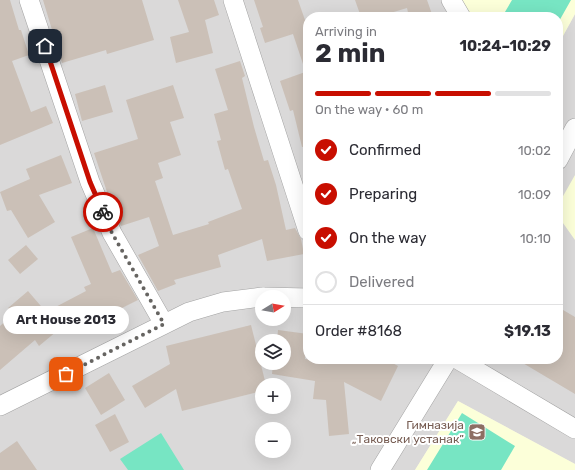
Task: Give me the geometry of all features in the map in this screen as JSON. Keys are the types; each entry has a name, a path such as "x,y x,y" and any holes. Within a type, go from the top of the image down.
{"street":[{"path":"29,0 93,189 112,233 164,324"},
{"path":"233,0 299,177 303,201"},
{"path":"451,0 458,12"},
{"path":"563,151 575,128"},
{"path":"0,406 164,324 204,306 255,298"},
{"path":"291,298 303,298"},
{"path":"380,470 445,364"},
{"path":"465,364 575,429"}],"shaded area":[{"path":"0,0 461,0 468,12 303,12 303,364 563,364 563,36 575,14 575,464 458,401 415,470 0,470"},
{"path":"461,0 575,0 575,14 563,36 563,12 468,12"},
{"path":"575,175 575,240 563,223 563,196"},
{"name":"Гимназија „Таковски устанак”","path":"458,401 575,464 575,470 415,470"}],"green space":[{"path":"512,0 571,0 563,14 563,12 505,12"},
{"path":"462,413 515,446 501,470 427,470"},
{"path":"161,433 184,470 128,470 120,459"}],"building":[{"path":"0,0 10,0 19,30 21,30 29,55 12,61 31,112 46,106 53,123 0,145"},
{"path":"43,0 142,0 154,40 107,54 106,50 62,63"},
{"path":"178,0 214,0 219,15 205,20 213,53 176,63 170,37 189,32"},
{"path":"254,0 298,0 303,14 303,64 293,34 265,43 260,28 263,27"},
{"path":"355,0 427,0 431,12 408,12 407,8 394,12 359,12"},
{"path":"240,61 245,76 242,78 254,127 264,161 268,160 276,185 286,230 295,228 301,239 303,254 267,261 262,239 218,255 221,267 174,280 176,284 158,291 138,255 159,246 149,217 121,226 111,204 94,153 138,139 126,100 173,85 184,118 170,122 181,155 158,163 163,178 155,181 173,235 209,224 208,222 242,209 228,169 225,170 217,141 221,140 214,114 228,110 215,69"},
{"path":"303,73 303,147 293,110 290,111 280,81"},
{"path":"105,85 113,112 82,121 75,94"},
{"path":"61,155 72,183 39,195 55,222 28,238 11,210 7,211 0,192 30,179 26,169"},
{"path":"93,228 112,273 120,270 138,300 100,319 98,315 73,328 69,321 39,346 35,340 0,370 0,326 13,314 8,308 28,291 46,312 86,291 84,287 91,284 71,237"},
{"path":"26,245 38,259 20,274 8,260"},
{"path":"563,310 575,317 575,394 524,364 563,364"},
{"path":"251,325 255,341 255,370 262,370 264,378 255,378 255,393 182,411 176,389 145,408 132,386 170,364 166,346"},
{"path":"278,330 303,333 303,364 394,364 398,366 381,401 344,382 349,434 329,436 326,400 313,399 315,381 272,374 272,370 291,370 291,334 278,334"},
{"path":"109,373 125,400 101,415 85,388"},
{"path":"115,414 129,442 110,452 95,425"},
{"path":"17,441 37,470 0,470 0,453"}],"way so far":[{"path":"66,374 164,324 112,233 103,212"}],"place":[{"name":"Art House 2013","path":"66,374"},
{"name":"Гимназија „Таковски устанак”","path":"477,432"}],"route":[{"path":"45,46 90,182 103,212"}]}
